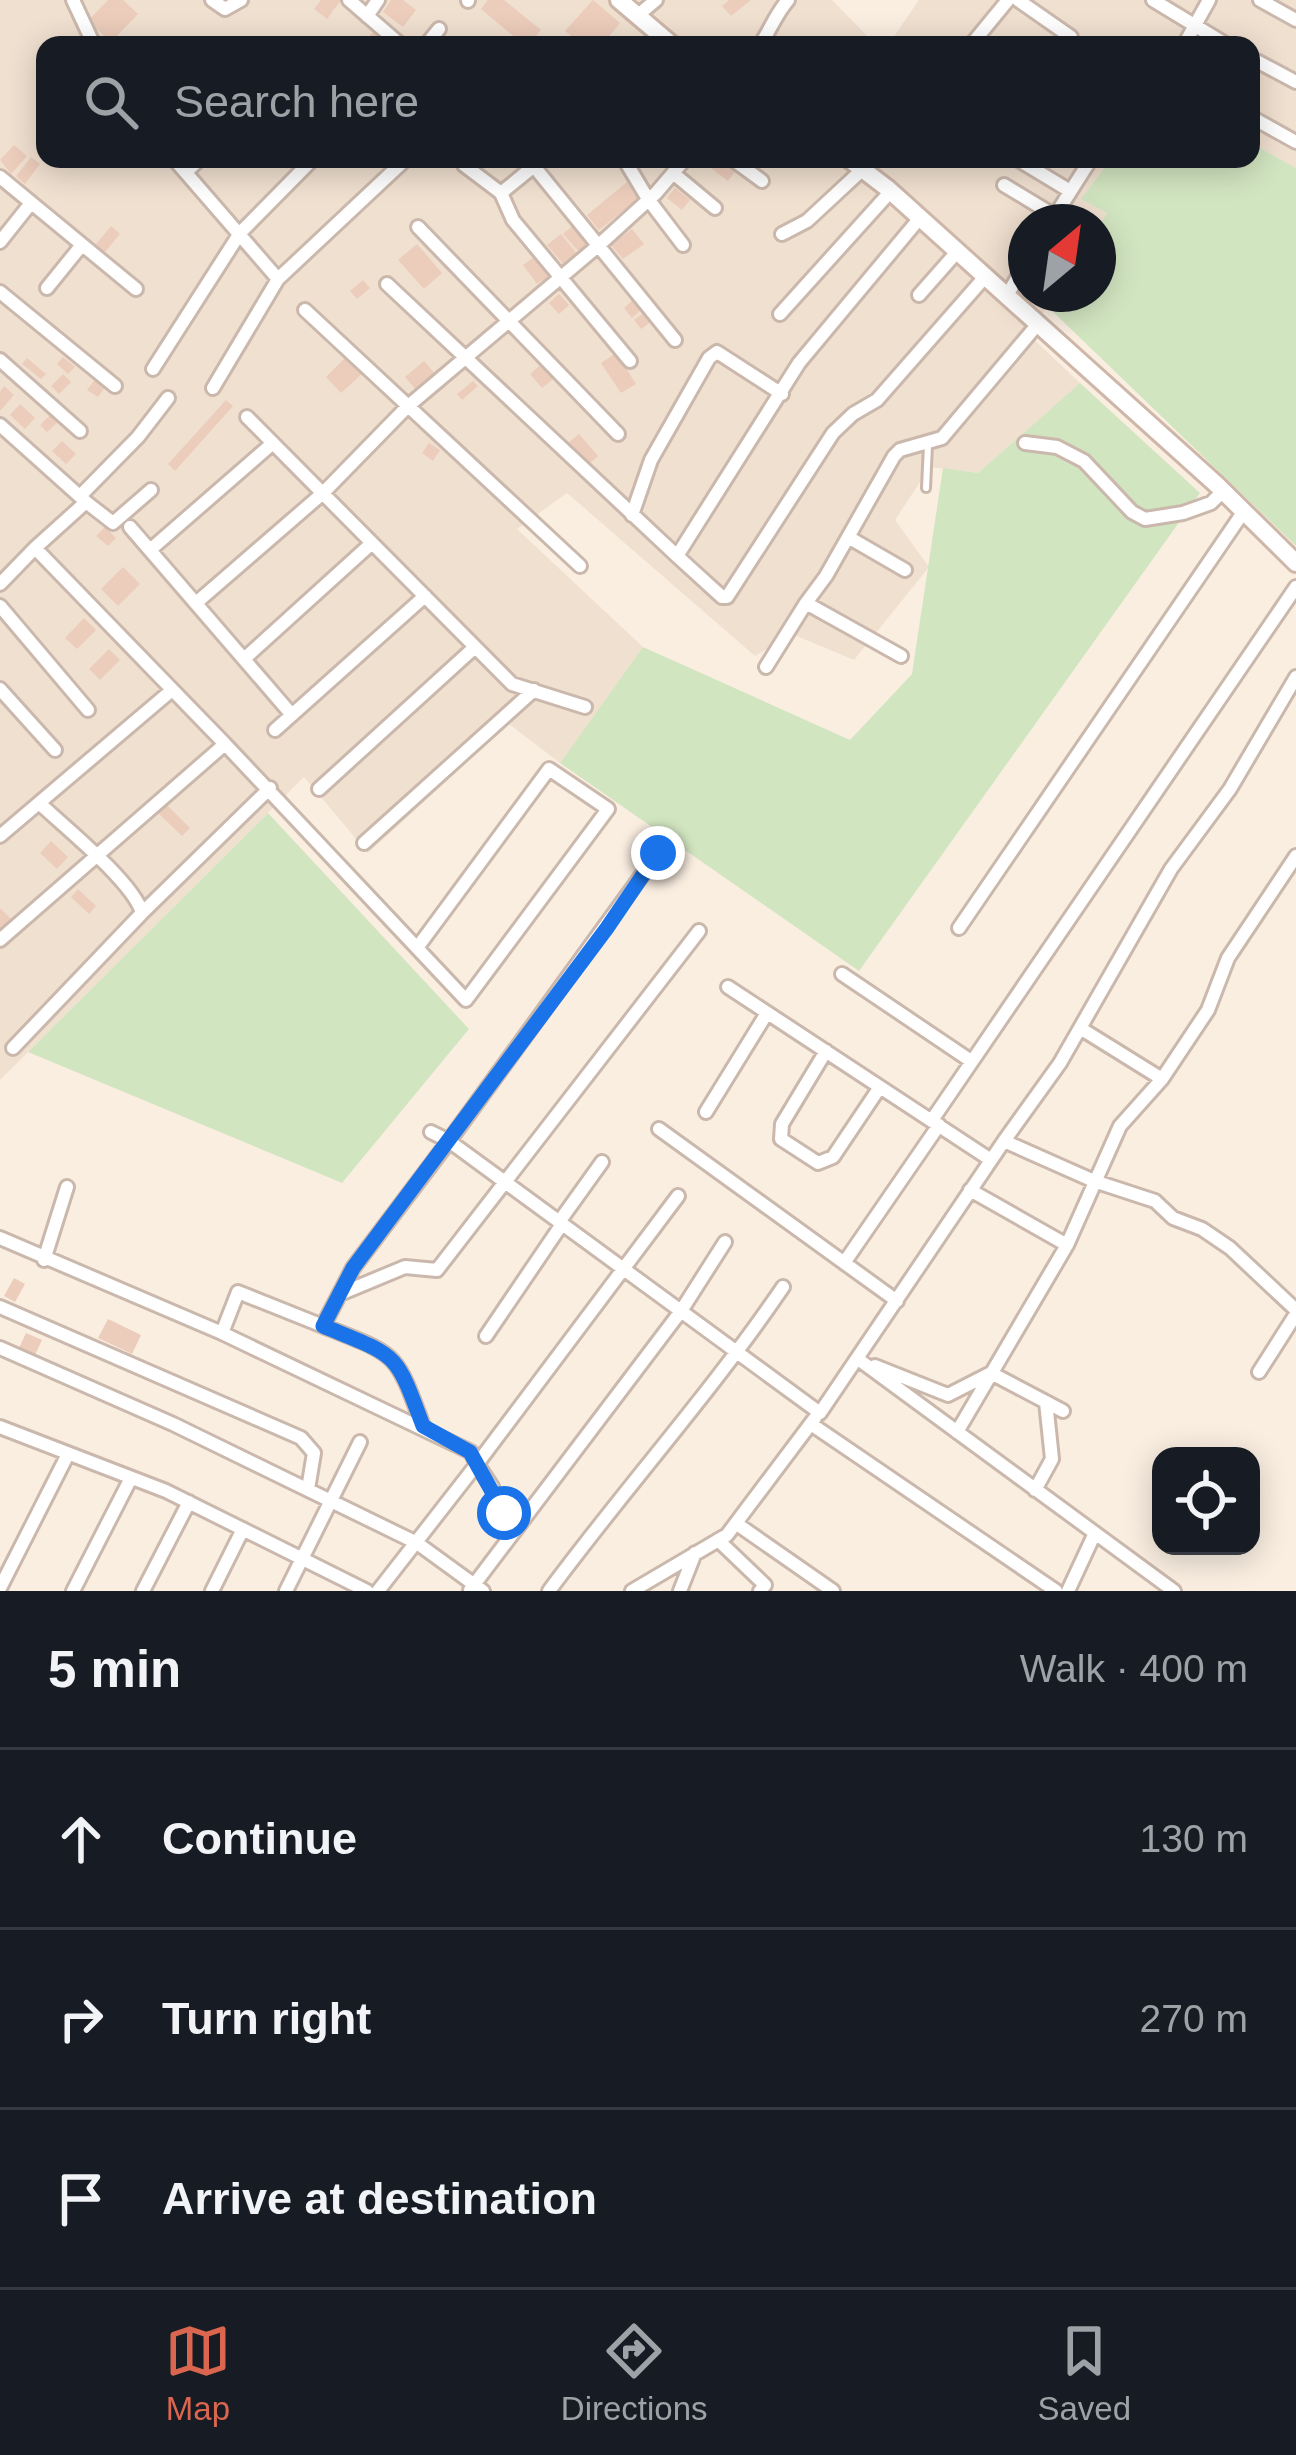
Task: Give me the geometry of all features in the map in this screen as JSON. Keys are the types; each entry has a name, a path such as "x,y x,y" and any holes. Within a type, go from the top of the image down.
{"street":[{"path":"73,0 90,36"},
{"path":"212,0 225,10 241,0"},
{"path":"349,0 390,36"},
{"path":"367,16 377,0"},
{"path":"619,0 661,36"},
{"path":"637,16 656,0"},
{"path":"763,0 776,14"},
{"path":"765,36 788,0"},
{"path":"1018,0 1068,36"},
{"path":"1153,0 1210,36"},
{"path":"1189,36 1209,0"},
{"path":"1260,0 1296,20"},
{"path":"977,36 1002,2"},
{"path":"433,36 439,28"},
{"path":"1260,63 1296,82"},
{"path":"1260,122 1296,142"},
{"path":"182,168 278,279"},
{"path":"185,172 190,168"},
{"path":"153,369 241,233 304,168"},
{"path":"213,388 278,279 396,168"},
{"path":"468,168 501,194 513,220 629,361"},
{"path":"501,194 526,168"},
{"path":"535,168 676,340"},
{"path":"629,168 683,245"},
{"path":"196,603 323,493 407,407 599,245 677,168"},
{"path":"744,168 762,181"},
{"path":"782,234 807,220 861,168"},
{"path":"867,168 1223,490 1296,563"},
{"path":"1031,168 1070,191"},
{"path":"1062,204 1084,168"},
{"path":"673,173 715,208"},
{"path":"0,177 136,289"},
{"path":"1004,185 1031,204"},
{"path":"780,314 891,191"},
{"path":"0,242 31,203"},
{"path":"676,556 814,343 919,218"},
{"path":"418,227 618,434"},
{"path":"47,288 81,246"},
{"path":"919,295 956,253"},
{"path":"387,284 722,597 732,595 833,433 877,400 984,278"},
{"path":"0,292 115,386"},
{"path":"305,310 580,566"},
{"path":"766,668 894,456 942,437 1037,325"},
{"path":"632,515 651,460 716,352 782,394"},
{"path":"0,360 80,431"},
{"path":"0,584 83,498 168,398"},
{"path":"247,417 512,684 585,707"},
{"path":"0,425 113,524 151,490"},
{"path":"1025,442 1058,447 1084,461 1132,512 1145,519 1211,503 1223,490"},
{"path":"150,550 273,443"},
{"path":"959,928 1244,511"},
{"path":"130,527 292,715"},
{"path":"848,537 905,570"},
{"path":"244,659 372,543"},
{"path":"35,548 270,788 417,948 466,1000 608,809 549,769 417,948"},
{"path":"844,1263 971,1061 1057,943 1296,587"},
{"path":"275,730 425,596"},
{"path":"806,603 901,656"},
{"path":"0,606 88,710"},
{"path":"319,789 476,647"},
{"path":"632,1591 737,1524 815,1418 1080,1028 1172,869 1230,788 1296,677"},
{"path":"0,689 55,750"},
{"path":"0,836 172,690"},
{"path":"364,843 533,691"},
{"path":"0,940 225,744"},
{"path":"13,1048 270,788"},
{"path":"39,803 98,858 139,902 142,913"},
{"path":"323,1326 353,1268 658,853"},
{"path":"957,1432 1067,1245 1120,1126 1162,1079 1208,1010 1228,958 1296,856"},
{"path":"340,1294 405,1267 437,1270 699,932"},
{"path":"842,974 971,1061"},
{"path":"728,987 991,1160"},
{"path":"706,1112 767,1012"},
{"path":"1080,1028 1162,1079"},
{"path":"826,1051 782,1124 782,1139 805,1155 818,1163 833,1157 880,1087"},
{"path":"658,1129 897,1300"},
{"path":"430,1132 561,1223 738,1354 815,1418 1056,1591"},
{"path":"1004,1141 1094,1181 1154,1201 1173,1218 1231,1248 1296,1312 1259,1372"},
{"path":"486,1336 602,1162"},
{"path":"44,1259 67,1187"},
{"path":"970,1190 1067,1245"},
{"path":"378,1591 678,1196"},
{"path":"0,1238 222,1333 459,1443 492,1486 510,1537"},
{"path":"0,1348 417,1543 476,1589 681,1311 724,1242"},
{"path":"549,1591 614,1503 738,1354 783,1287"},
{"path":"222,1333 238,1292 376,1347 401,1366 423,1426"},
{"path":"0,1307 302,1438 314,1453 308,1489"},
{"path":"857,1359 948,1395 991,1373"},
{"path":"857,1359 1174,1591"},
{"path":"991,1373 1063,1411"},
{"path":"1036,1490 1052,1460 1046,1402"},
{"path":"0,1447 5,1429 131,1478 367,1591"},
{"path":"286,1591 360,1442"},
{"path":"0,1588 68,1454"},
{"path":"73,1591 131,1478"},
{"path":"143,1591 189,1502"},
{"path":"737,1524 833,1591"},
{"path":"212,1591 243,1528"},
{"path":"1068,1591 1095,1533"},
{"path":"718,1540 765,1585 760,1591"},
{"path":"680,1591 696,1553"}],"lane":[{"path":"926,488 928,445"}],"shaded area":[{"path":"0,0 832,0 867,36 36,36 36,168 1104,168 1082,198 1092,204 1008,204 1008,312 1044,312 1029,335 1080,383 978,473 930,467 895,520 929,567 854,660 792,634 755,656 567,493 517,529 643,647 560,763 509,724 368,853 304,777 0,1080"},
{"path":"919,0 1296,0 1296,168 1260,148 1260,36 894,36"}],"green space":[{"path":"1260,148 1296,168 1296,546 1053,312 1116,312 1116,204 1090,204 1081,199 1104,168 1260,168"},
{"path":"1080,383 1200,493 859,971 560,763 643,647 850,740 912,674 943,468 978,473"},
{"path":"268,813 469,1029 342,1183 28,1052"}],"building":[{"path":"108,0 123,0 138,14 117,36 104,36 88,21"},
{"path":"321,0 341,0 327,19 314,9"},
{"path":"391,0 403,0 416,10 403,27 383,12"},
{"path":"488,0 504,0 541,30 536,36 513,36 481,9"},
{"path":"593,0 620,23 609,36 571,36 565,31"},
{"path":"729,0 751,0 731,16 722,6"},
{"path":"14,145 27,156 11,174 0,160"},
{"path":"31,157 36,161 37,168 25,184 16,176"},
{"path":"711,168 738,168 728,181"},
{"path":"627,182 640,197 599,230 587,215"},
{"path":"675,188 690,200 682,210 667,198"},
{"path":"577,222 593,240 580,253 563,234"},
{"path":"111,226 120,234 105,252 96,244"},
{"path":"632,229 644,244 623,259 611,245"},
{"path":"561,234 577,254 564,265 547,245"},
{"path":"417,244 442,273 424,289 398,260"},
{"path":"538,254 552,274 537,284 523,265"},
{"path":"363,280 370,288 357,299 350,291"},
{"path":"559,294 569,305 559,314 549,303"},
{"path":"635,298 643,308 632,318 624,308"},
{"path":"646,311 653,320 641,329 634,320"},
{"path":"616,353 636,384 621,393 601,363"},
{"path":"349,354 365,371 341,393 326,377"},
{"path":"63,357 75,367 68,374 57,364"},
{"path":"27,358 46,374 41,379 22,364"},
{"path":"546,360 559,374 542,388 530,374"},
{"path":"424,361 437,376 418,392 405,377"},
{"path":"63,374 71,382 59,394 51,386"},
{"path":"97,377 107,384 98,397 87,390"},
{"path":"473,381 478,386 462,400 457,394"},
{"path":"4,386 14,395 0,411 0,392"},
{"path":"226,400 233,406 175,471 168,464"},
{"path":"20,404 35,418 25,429 10,415"},
{"path":"50,415 57,423 47,432 40,425"},
{"path":"579,434 598,456 586,467 567,444"},
{"path":"62,441 76,454 66,464 52,451"},
{"path":"429,443 440,450 433,461 422,453"},
{"path":"105,527 116,538 108,546 96,536"},
{"path":"123,567 140,584 118,606 101,589"},
{"path":"84,618 96,630 77,649 65,638"},
{"path":"109,649 120,660 100,680 89,669"},
{"path":"165,803 190,828 182,836 157,812"},
{"path":"51,841 68,857 57,869 40,853"},
{"path":"78,889 96,906 89,914 71,897"},
{"path":"0,908 13,921 0,934"},
{"path":"14,1278 25,1284 15,1302 4,1296"},
{"path":"108,1319 141,1335 132,1354 98,1338"},
{"path":"26,1333 42,1340 35,1355 19,1348"}],"route":[{"path":"504,1513 470,1452 423,1426 401,1366 376,1347 323,1326 353,1268 658,853"}]}
